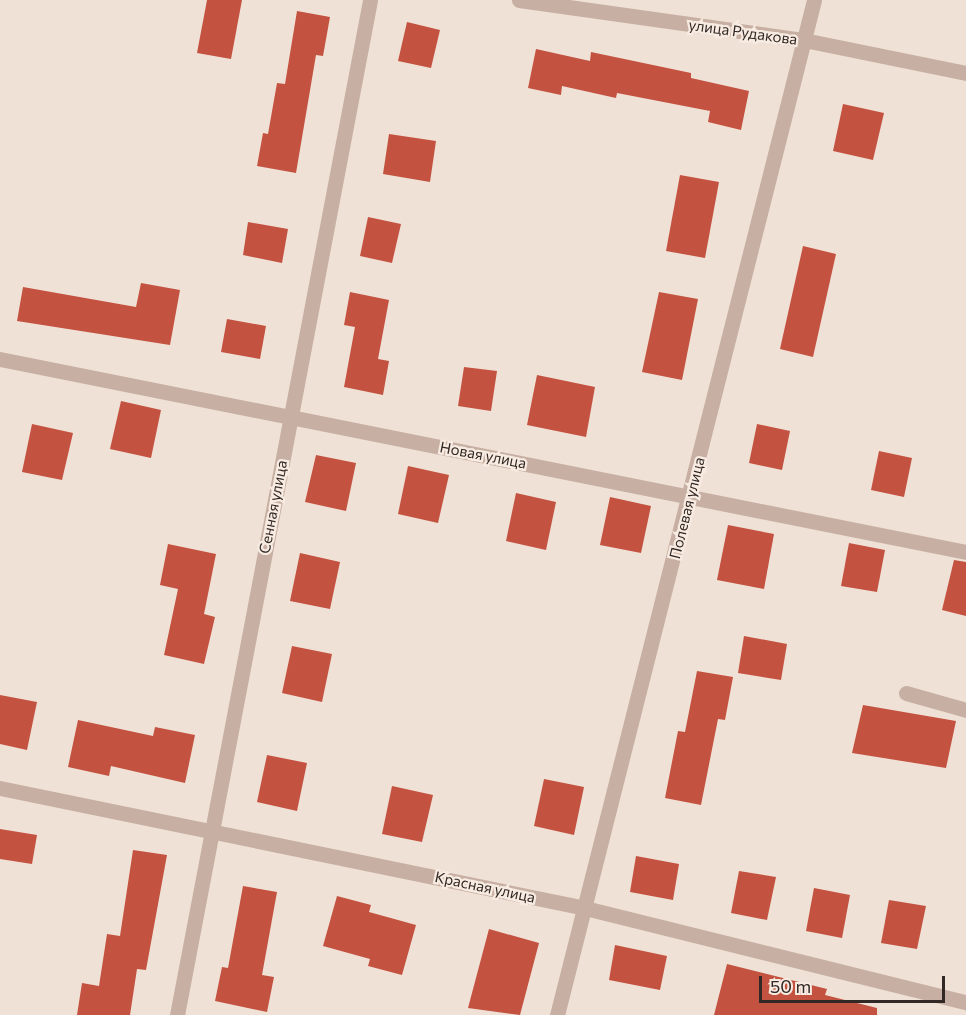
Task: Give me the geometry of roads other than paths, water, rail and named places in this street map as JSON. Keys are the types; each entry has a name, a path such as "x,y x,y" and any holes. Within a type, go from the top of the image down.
{"street":[{"name":"Сенная улица","path":"177,1015 370,0"},
{"name":"улица Рудакова","path":"519,0 804,40 966,73"},
{"name":"Полевая улица","path":"557,1015 814,0"},
{"name":"Новая улица","path":"0,359 966,552"},
{"path":"906,693 966,710"},
{"name":"Красная улица","path":"0,788 585,908 966,1002"}]}
